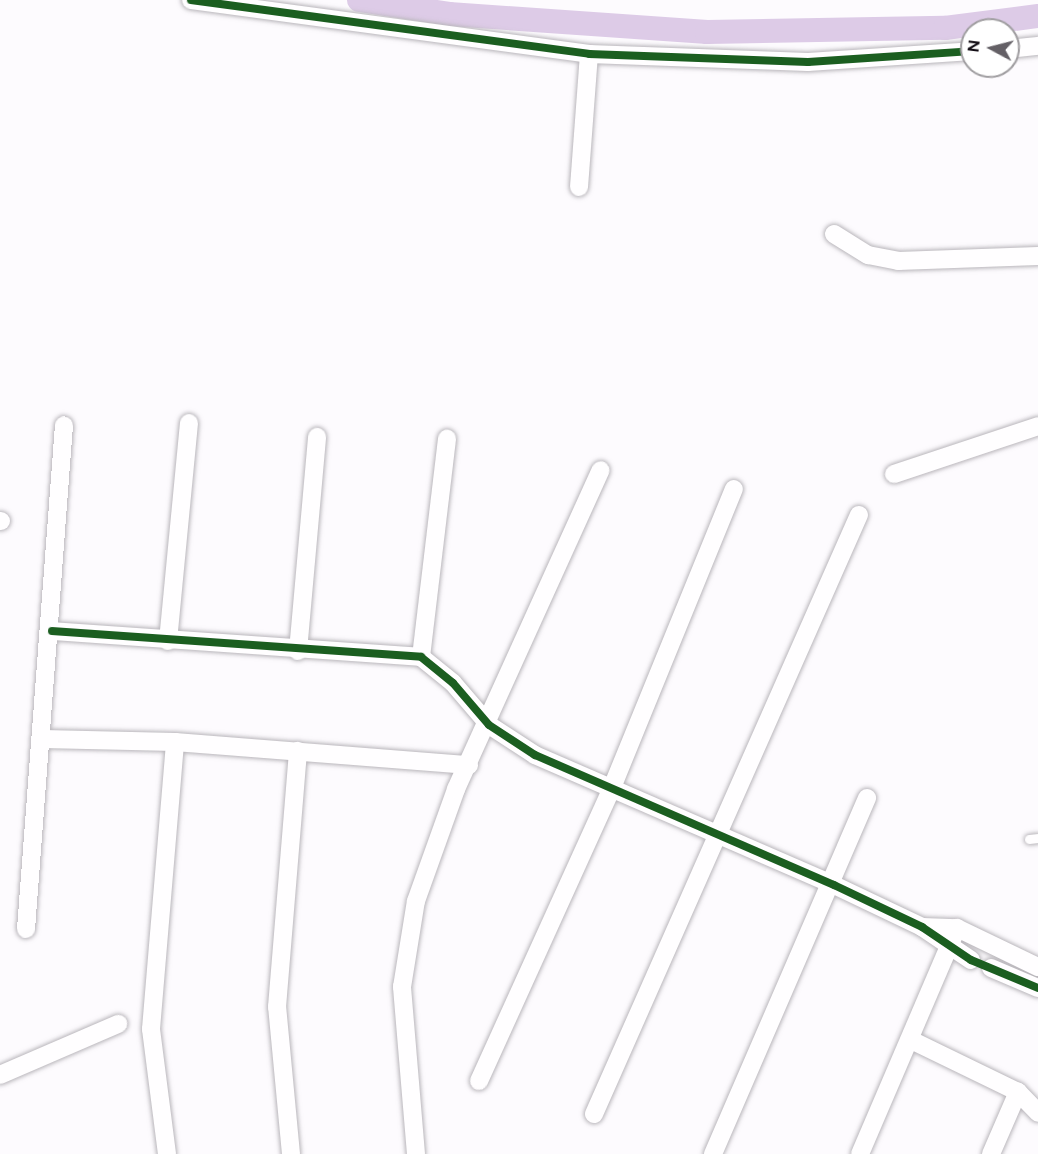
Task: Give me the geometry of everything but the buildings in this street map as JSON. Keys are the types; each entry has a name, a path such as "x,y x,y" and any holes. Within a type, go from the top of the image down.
{"street":[{"path":"191,0 292,7 589,54 808,62 960,52"},
{"path":"1020,48 1038,46"},
{"path":"579,188 589,54"},
{"path":"834,234 868,255 898,261 1038,256"},
{"path":"168,641 189,423"},
{"path":"26,929 44,739 64,424"},
{"path":"894,474 1038,426"},
{"path":"298,651 317,436"},
{"path":"421,657 447,439"},
{"path":"416,1154 402,1037 406,948 432,851 601,470"},
{"path":"479,1081 611,790 734,489"},
{"path":"594,1114 859,515"},
{"path":"52,631 298,651 421,657 453,683 489,725 535,756 834,885 922,927 948,948 971,960"},
{"path":"44,739 175,742 469,765"},
{"path":"167,1154 152,1029 175,742"},
{"path":"291,1154 277,1007 298,751"},
{"path":"713,1154 834,885 867,798"},
{"path":"922,927 957,928 1038,967"},
{"path":"860,1154 911,1040 957,928"},
{"path":"991,968 1038,988"},
{"path":"0,1075 118,1024"},
{"path":"911,1040 1018,1092 1038,1113"},
{"path":"991,1154 1018,1092"}],"waterway":[{"path":"359,0 449,14 707,32 945,28 1038,16"}],"cycle path":[{"path":"191,0 589,54 808,62 960,52"},
{"path":"52,631 421,657 453,683 489,725 535,755 834,885 922,927 971,960 1038,988"}]}
